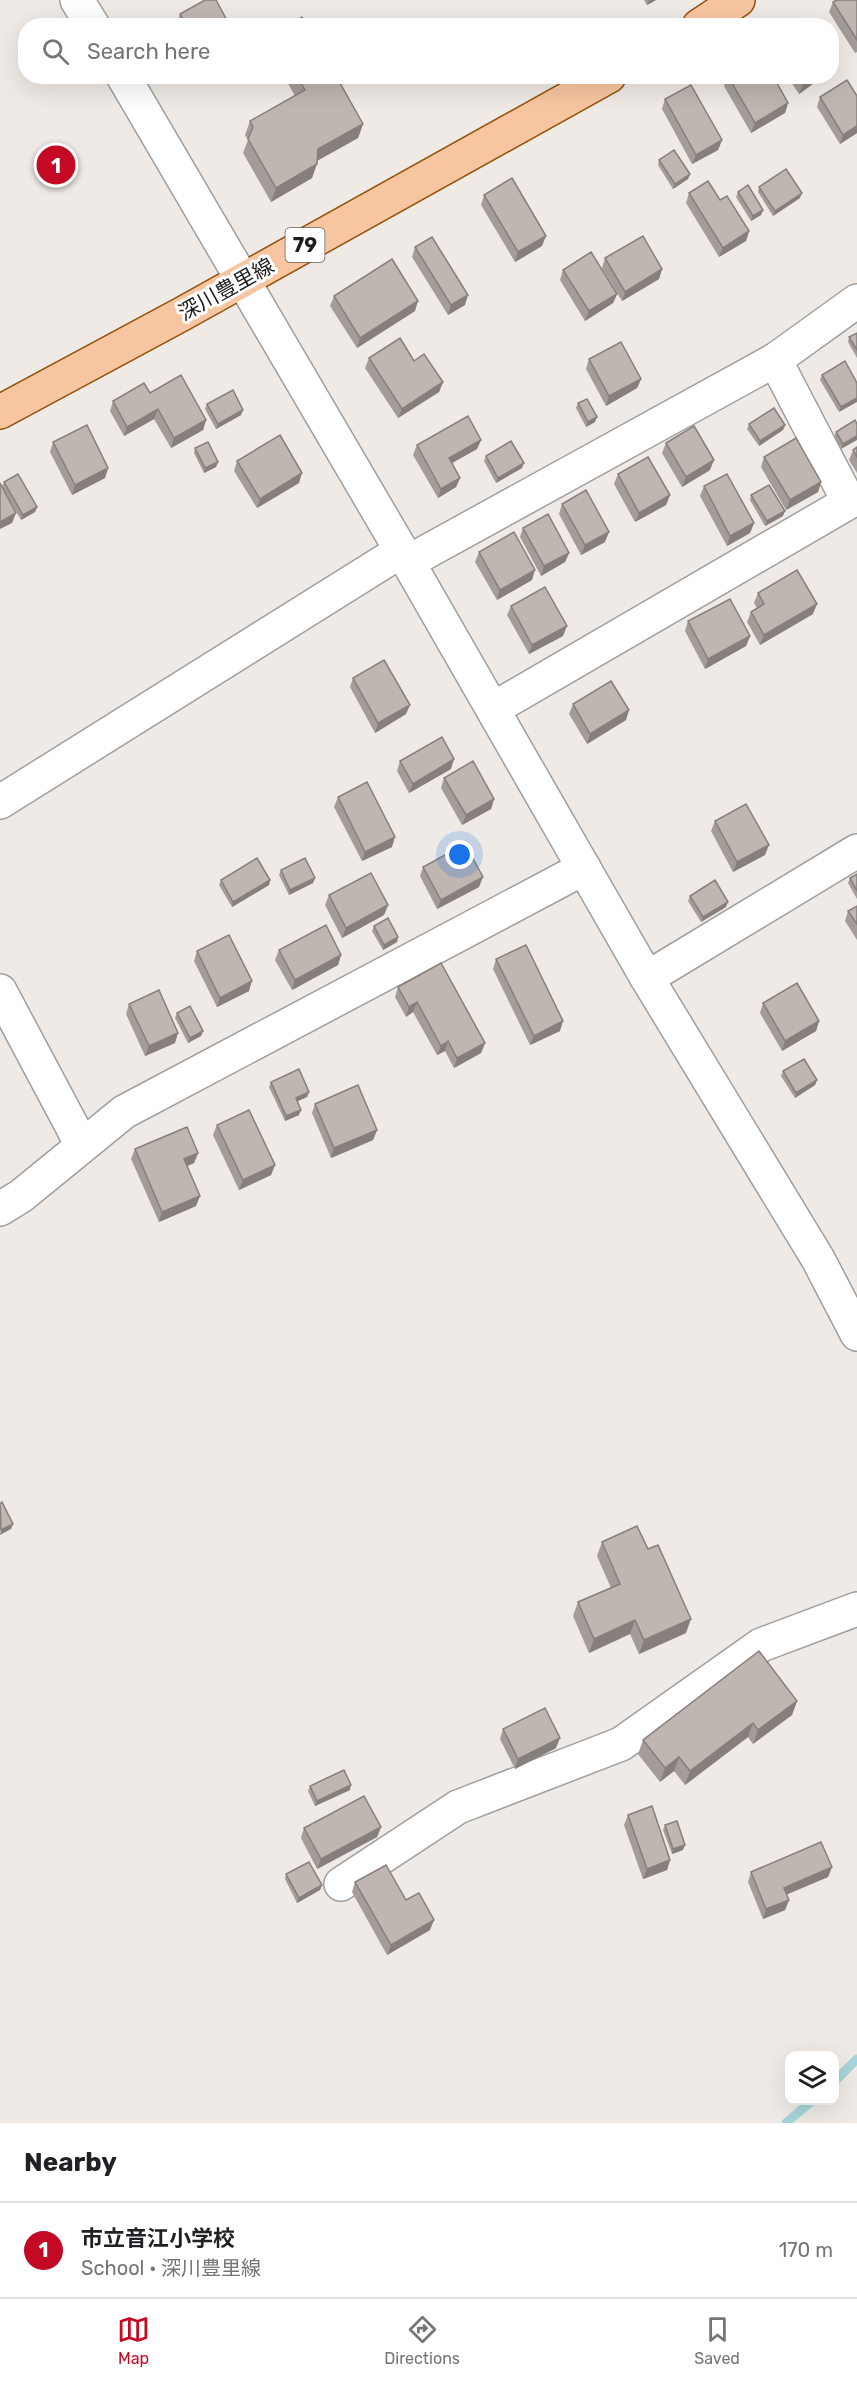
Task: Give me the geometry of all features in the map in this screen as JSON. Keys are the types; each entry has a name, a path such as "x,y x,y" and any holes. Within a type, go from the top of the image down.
{"main road":[{"path":"711,18 738,0"},
{"name":"深川豊里線","path":"0,412 244,280 595,84"}],"street":[{"path":"77,0 88,18"},
{"path":"128,84 244,280 280,346 493,709 647,978 818,1259 857,1334"},
{"path":"0,802 404,556 775,360 857,301"},
{"path":"493,709 849,502 775,360"},
{"path":"647,978 857,851"},
{"path":"0,1209 21,1196 124,1112 584,868"},
{"path":"1,996 82,1145"},
{"path":"342,1884 458,1807 621,1744 761,1645 857,1609"}],"building":[{"path":"205,0 216,0 226,18 182,18 180,14"},
{"path":"857,0 857,40 833,2"},
{"path":"847,80 857,96 857,126 843,135 820,97"},
{"path":"302,84 340,84 363,124 318,149 317,164 276,188 248,139 253,127 250,121 305,90"},
{"path":"733,84 777,84 788,103 755,123"},
{"path":"691,85 722,140 696,155 665,99"},
{"path":"674,150 690,174 675,184 659,160"},
{"path":"786,169 802,193 775,211 759,187"},
{"path":"512,178 546,236 518,252 484,195"},
{"path":"708,181 720,200 727,196 749,231 723,248 689,193"},
{"path":"748,185 763,210 753,216 738,192"},
{"path":"643,236 662,269 625,292 605,258"},
{"path":"432,237 468,295 451,305 415,247"},
{"path":"591,252 617,294 589,311 563,270"},
{"path":"392,259 418,301 360,338 334,296"},
{"path":"857,333 857,350 849,337"},
{"path":"400,338 414,361 424,354 443,382 402,409 369,358"},
{"path":"621,342 641,379 609,396 589,359"},
{"path":"845,361 857,383 857,398 841,407 822,375"},
{"path":"181,375 206,420 174,438 158,409 127,427 113,401 144,383 150,393"},
{"path":"233,390 243,410 218,424 207,404"},
{"path":"587,399 597,417 588,422 578,403"},
{"path":"774,408 785,425 760,441 749,424"},
{"path":"468,416 481,440 449,458 460,478 441,489 417,445"},
{"path":"855,420 857,436 843,444 836,432"},
{"path":"87,425 108,468 75,485 53,442"},
{"path":"694,426 714,460 686,477 666,443"},
{"path":"280,435 302,473 260,499 237,461"},
{"path":"796,438 821,482 790,500 764,457"},
{"path":"511,441 524,463 498,478 486,456"},
{"path":"208,442 218,462 205,468 195,448"},
{"path":"648,457 670,495 639,513 618,474"},
{"path":"18,474 37,507 23,515 4,482"},
{"path":"727,474 754,523 730,536 704,486"},
{"path":"0,483 16,513 0,522"},
{"path":"769,485 785,511 767,521 751,495"},
{"path":"586,490 609,532 585,545 562,504"},
{"path":"548,514 569,553 544,566 523,528"},
{"path":"514,532 535,570 500,590 479,552"},
{"path":"797,570 817,604 764,635 751,612 764,604 758,593"},
{"path":"545,587 567,626 532,645 511,606"},
{"path":"730,599 750,636 708,659 688,621"},
{"path":"384,660 410,705 378,723 353,678"},
{"path":"611,681 629,710 590,734 573,704"},
{"path":"442,737 454,759 413,784 400,761"},
{"path":"473,761 494,799 466,815 444,778"},
{"path":"367,782 395,837 365,852 338,797"},
{"path":"746,804 769,845 737,862 715,821"},
{"path":"465,844 483,877 441,900 423,867"},
{"path":"257,858 270,880 233,902 221,880"},
{"path":"305,858 315,878 290,890 281,870"},
{"path":"371,873 388,905 346,928 329,895"},
{"path":"857,874 857,891 850,878"},
{"path":"715,880 728,902 703,917 690,896"},
{"path":"857,906 857,924 848,911"},
{"path":"388,918 398,937 384,945 374,926"},
{"path":"326,925 341,955 295,980 279,950"},
{"path":"229,935 252,981 220,998 197,951"},
{"path":"526,945 563,1021 534,1036 496,959"},
{"path":"441,963 485,1043 457,1058 448,1041 441,1046 417,1002 409,1007 398,987"},
{"path":"797,983 819,1021 785,1041 763,1003"},
{"path":"159,990 178,1033 149,1046 129,1004"},
{"path":"190,1006 203,1031 190,1038 177,1013"},
{"path":"804,1059 817,1080 796,1093 783,1071"},
{"path":"299,1069 309,1092 296,1098 301,1110 286,1116 271,1082"},
{"path":"358,1085 377,1130 334,1148 315,1104"},
{"path":"249,1110 275,1165 243,1180 217,1125"},
{"path":"187,1127 198,1153 184,1159 200,1196 162,1212 135,1149"},
{"path":"2,1502 13,1524 1,1530 0,1504"},
{"path":"637,1526 648,1549 658,1545 691,1619 644,1640 635,1620 594,1639 578,1602 620,1584 602,1542"},
{"path":"759,1651 797,1701 758,1730 753,1723 690,1771 679,1757 665,1768 643,1740"},
{"path":"545,1708 560,1738 518,1759 503,1729"},
{"path":"344,1770 351,1785 317,1801 310,1786"},
{"path":"364,1796 381,1827 321,1859 304,1828"},
{"path":"652,1806 670,1860 647,1869 628,1815"},
{"path":"677,1821 685,1845 673,1849 665,1825"},
{"path":"821,1842 832,1867 784,1888 789,1900 766,1909 751,1872"},
{"path":"309,1862 322,1885 299,1898 286,1874"},
{"path":"386,1865 406,1900 419,1893 434,1920 391,1945 355,1882"}],"waterway":[{"path":"839,2077 857,2059"},
{"path":"786,2123 807,2105"}],"place":[{"name":"市立音江小学校","path":"56,165"}]}
